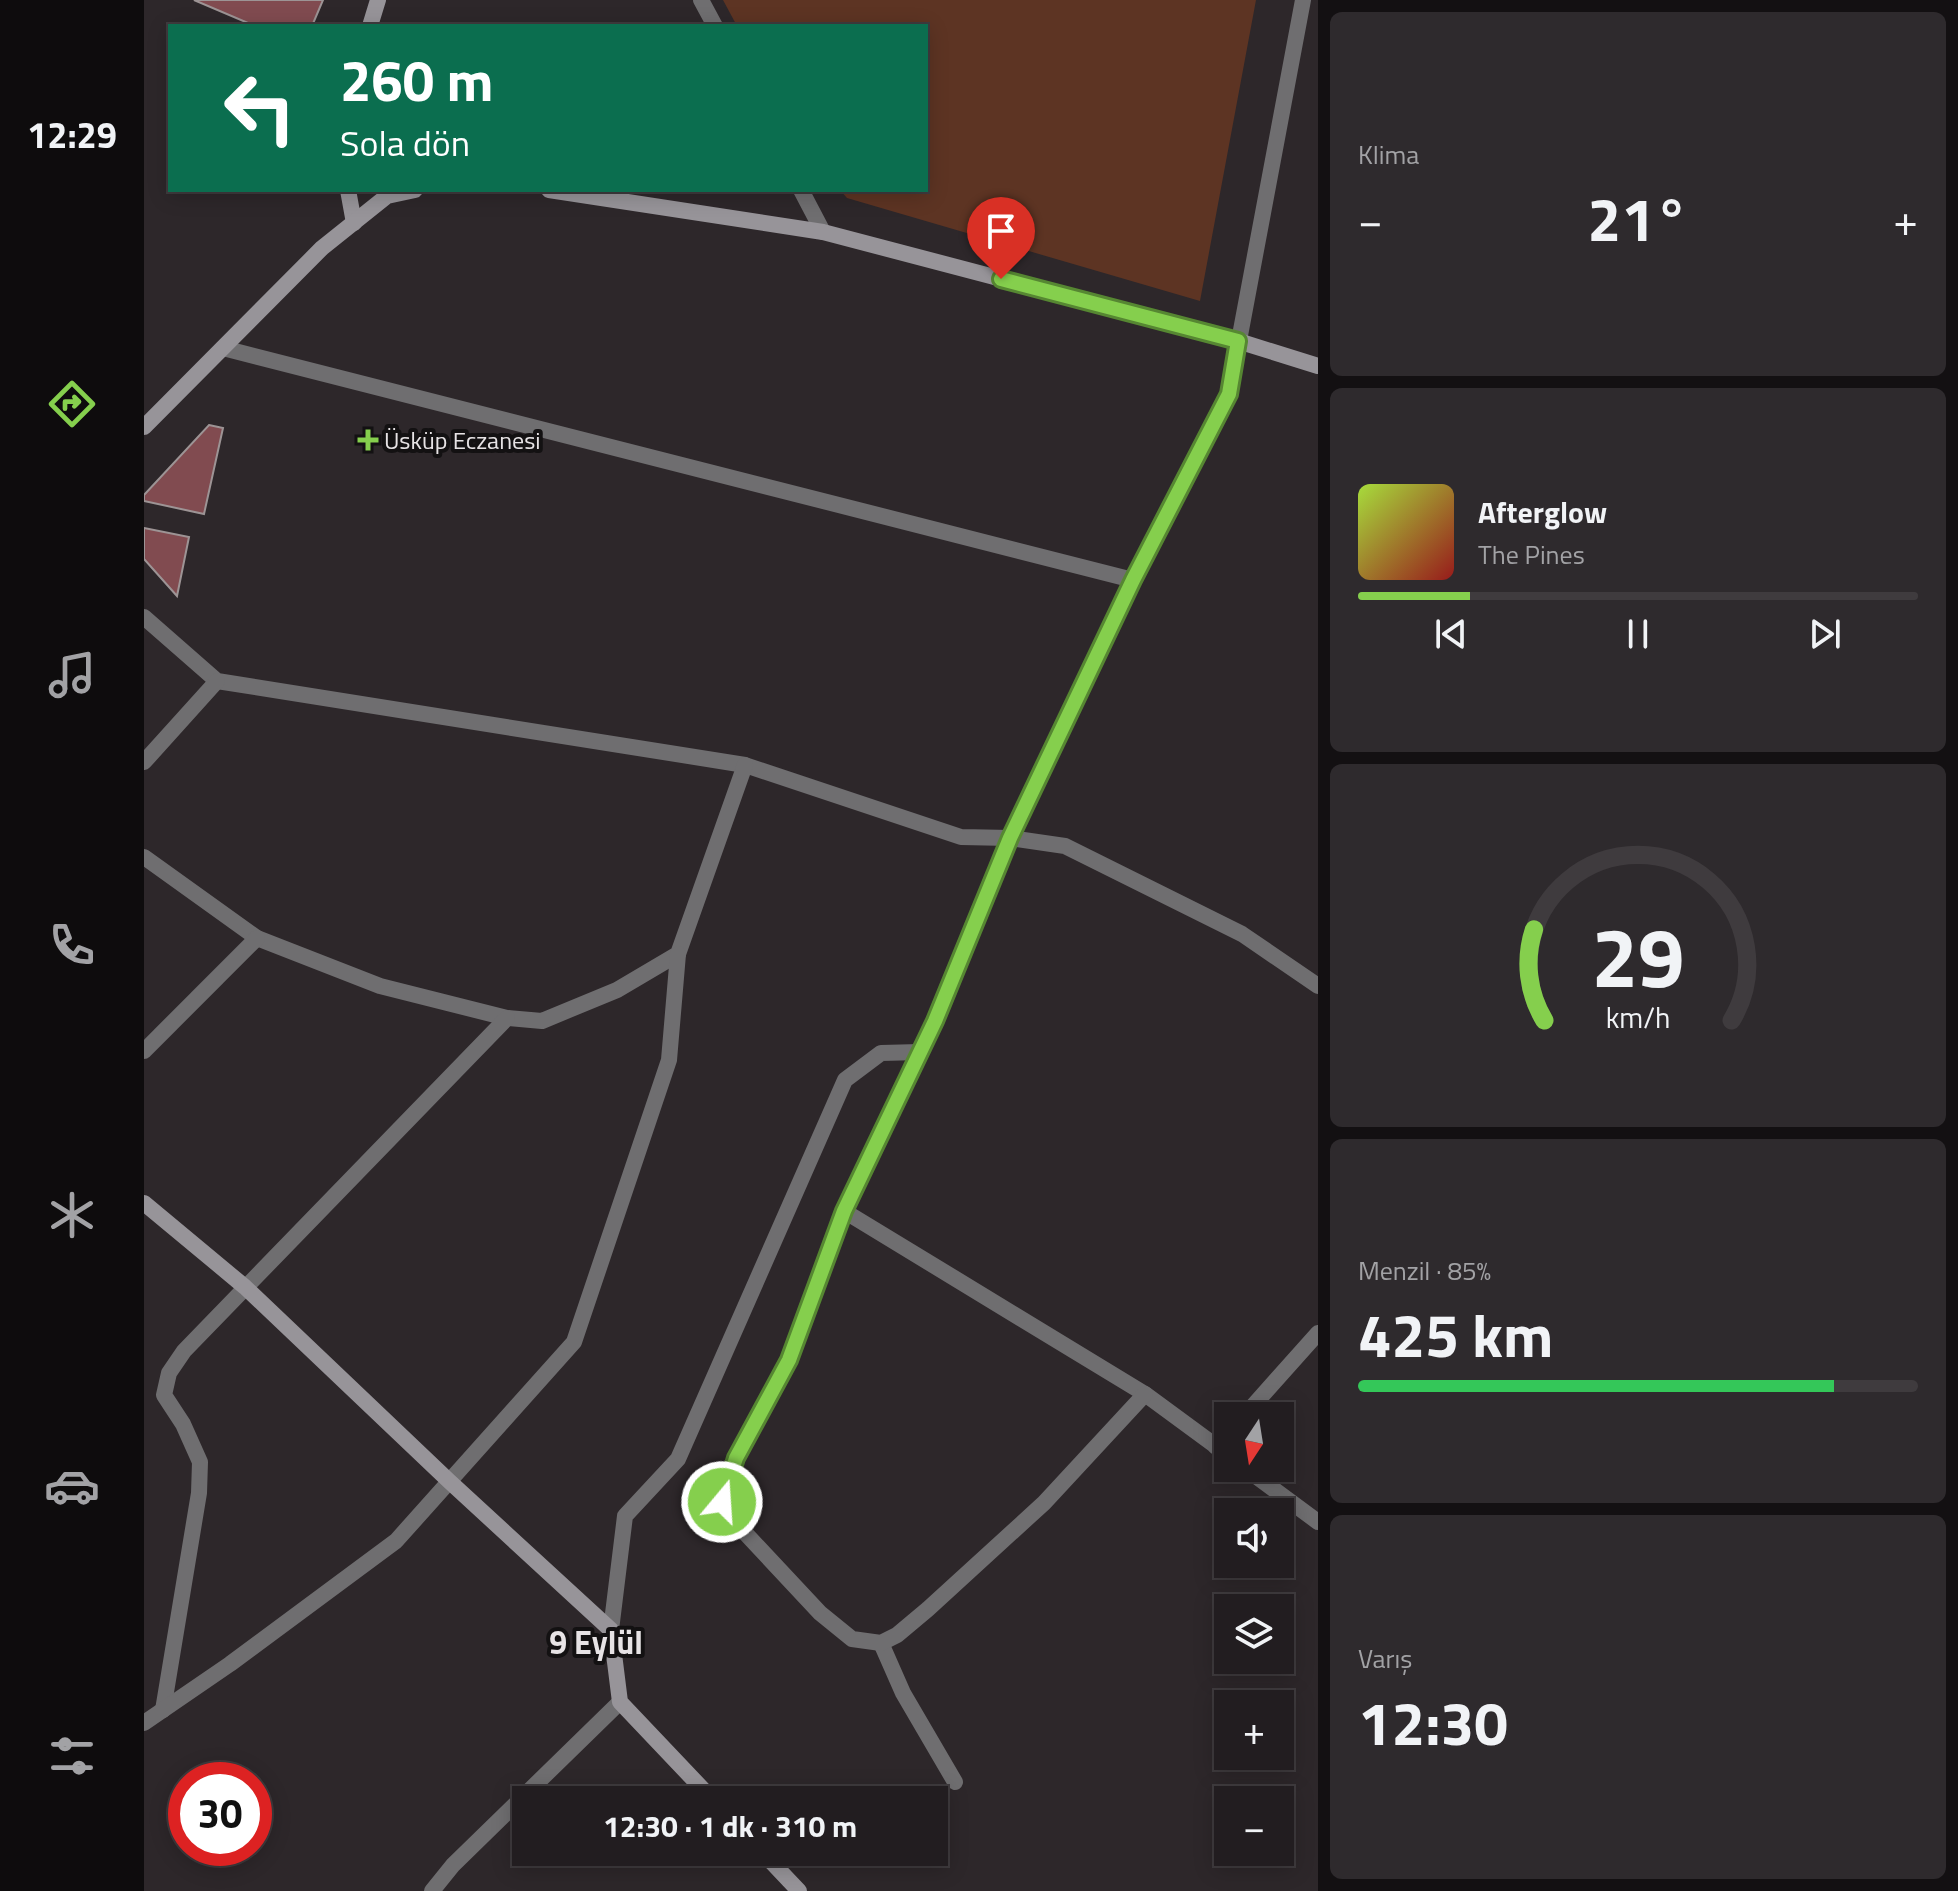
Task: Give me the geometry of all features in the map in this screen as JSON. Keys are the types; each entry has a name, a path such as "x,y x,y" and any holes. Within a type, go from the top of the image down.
{"street":[{"path":"371,24 378,0"},
{"path":"701,0 714,24"},
{"path":"1145,1394 1044,1503 928,1609 897,1635 881,1643 852,1639 820,1613 734,1521 722,1502 736,1458 789,1360 844,1211 935,1021 1010,838 1133,580 1229,394 1303,0"},
{"path":"348,192 354,223"},
{"path":"144,427 322,248 387,196 406,192"},
{"path":"562,192 823,232 1238,341 1318,366"},
{"path":"802,192 823,232"},
{"path":"223,348 1133,580"},
{"path":"144,617 217,681 745,765 961,837 1010,838 1065,846 1242,934 1318,986"},
{"path":"144,762 217,681"},
{"path":"144,1723 396,1541 574,1342 669,1060 678,954 745,765"},
{"path":"144,857 257,938 380,986 507,1018 542,1021 617,990 678,954"},
{"path":"144,1051 257,938"},
{"path":"163,1710 195,1517 200,1462 183,1424 164,1395 169,1373 184,1351 507,1018"},
{"path":"700,1786 620,1702 611,1630 625,1516 678,1459 845,1080 881,1053 920,1052"},
{"path":"144,1203 245,1287 611,1630"},
{"path":"844,1211 1145,1394 1214,1445"},
{"path":"1256,1402 1318,1333"},
{"path":"1265,1482 1316,1518"},
{"path":"881,1643 903,1693 955,1782"},
{"path":"432,1891 453,1865 620,1702"},
{"path":"775,1866 799,1891"}],"shaded area":[{"path":"723,0 1256,0 1200,301 847,198 842,192 928,192 928,24 736,24"}],"building":[{"path":"194,0 323,0 313,24 250,24"},
{"path":"209,425 223,428 204,514 144,501 144,495"},
{"path":"144,528 189,537 177,596 144,559"}],"place":[{"name":"Üsküp Eczanesi","path":"368,440"}],"district":[{"name":"9 Eylül","path":"596,1642"}],"route":[{"path":"722,1502 736,1458 789,1360 844,1211 935,1021 1010,838 1133,580 1229,394 1238,341 1001,279"}]}
